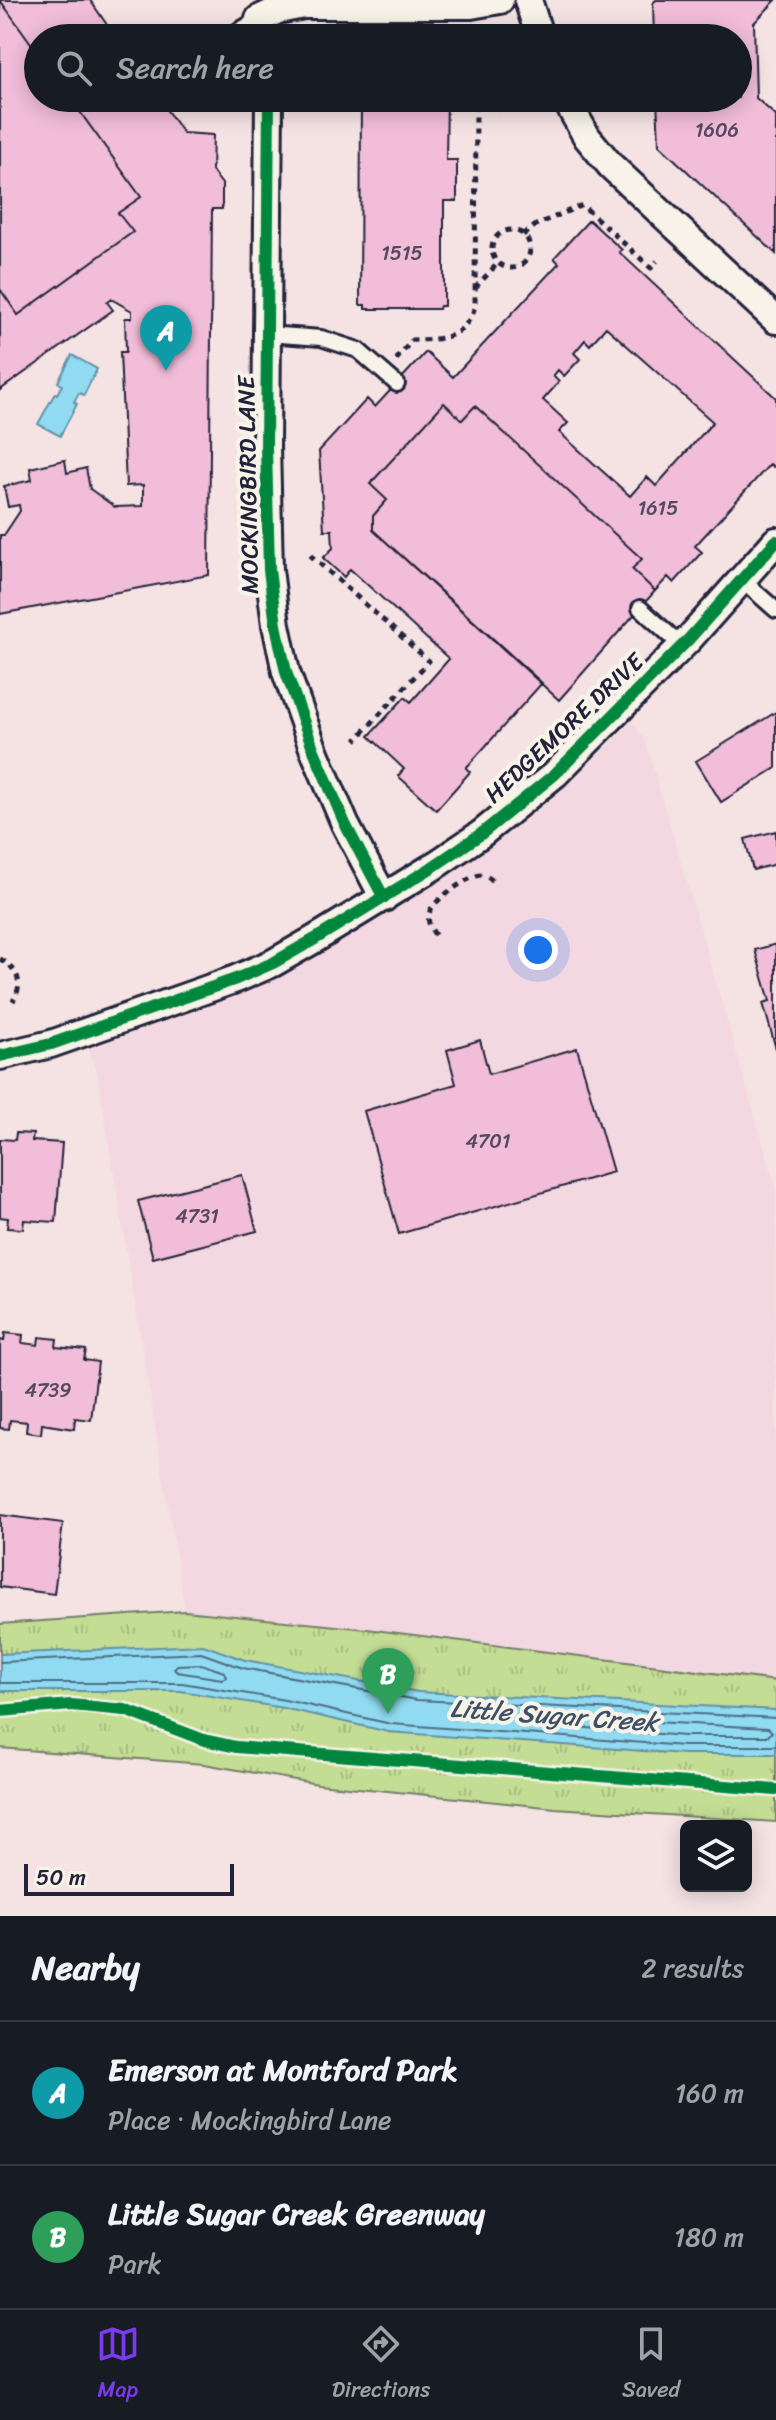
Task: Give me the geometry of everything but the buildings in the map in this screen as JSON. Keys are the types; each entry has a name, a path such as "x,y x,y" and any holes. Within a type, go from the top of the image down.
{"street":[{"path":"258,19 278,10 304,5 471,5 500,0"},
{"path":"528,0 536,24"},
{"name":"MOCKINGBIRD LANE","path":"269,112 267,535 270,588 278,638 295,700 331,794 384,898"},
{"path":"573,112 587,137 611,166 776,320"},
{"name":"HEDGEMORE DRIVE","path":"0,1056 51,1044 214,988 273,963 384,898 481,834 555,774 682,646 776,541"}],"lane":[{"path":"267,334 321,338 358,350 397,384"},
{"path":"741,579 776,610"},
{"path":"640,608 682,646"}],"path":[{"path":"395,361 412,340 441,339 463,329 475,307 476,112"},
{"path":"523,235 536,225 582,205 651,268 657,261"},
{"path":"511,230 523,235 529,245 525,261 515,267 498,263 492,245 499,234 511,230"},
{"path":"475,288 498,263"},
{"path":"310,555 429,661 356,740"},
{"path":"435,935 428,922 430,911 439,899 474,876 486,876 494,881"},
{"path":"0,959 16,971 20,983 13,1001"}],"shaded area":[{"path":"632,721 645,740 776,1187 776,1681 367,1629 185,1611 97,1071 88,1049 235,997 311,959 446,876 578,775"}],"green space":[{"path":"185,1611 367,1629 776,1681 776,1822 555,1808 318,1784 204,1764 0,1748 0,1624"}],"water":[{"path":"72,355 97,369 84,395 79,393 74,402 77,404 60,436 38,424 62,385 58,382"},
{"name":"Little Sugar Creek","path":"203,1645 245,1660 418,1692 776,1710 776,1754 684,1754 389,1732 283,1708 181,1691 0,1691 0,1654"}],"cycle path":[{"path":"269,112 266,447 269,570 276,625 286,672 313,748 345,824 384,898"},
{"path":"0,1056 51,1044 273,963 431,868 481,834 555,774 688,640 776,541"},
{"path":"0,1711 71,1705 125,1710 204,1740 236,1747 776,1790"}],"place":[{"name":"Emerson at Montford Park","path":"166,371"},
{"name":"Little Sugar Creek Greenway","path":"388,1714"}]}
